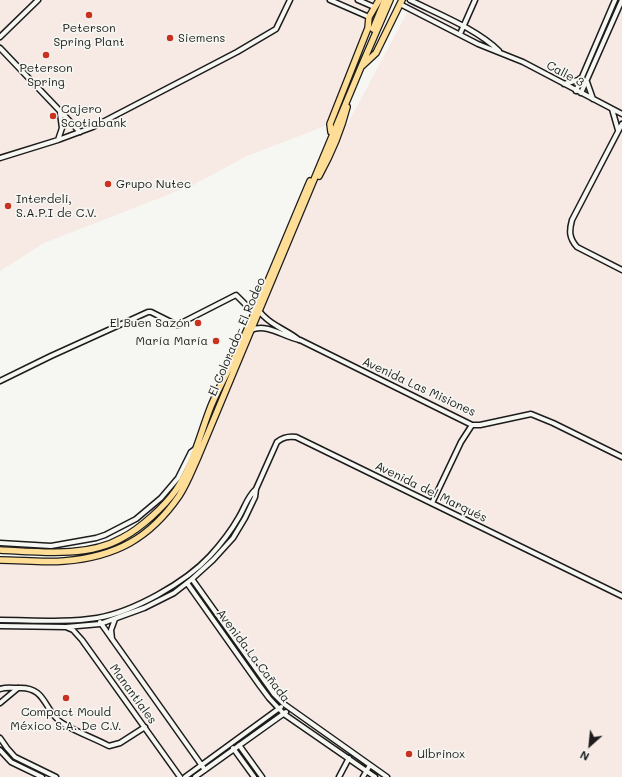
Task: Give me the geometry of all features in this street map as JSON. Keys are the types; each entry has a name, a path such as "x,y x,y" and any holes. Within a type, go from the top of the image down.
{"main road":[{"path":"331,132 330,124 368,28 369,17 379,0"},
{"name":"El Colorado- El Rodeo","path":"0,560 64,561 104,554 127,545 148,532 180,495 198,457 251,330 256,312 385,0"},
{"path":"360,67 390,0"},
{"path":"360,67 376,53 401,2"},
{"name":"El Colorado- El Rodeo","path":"0,550 77,552 101,547 122,538 141,525 163,505 176,490 186,471 211,406 256,312 304,205 329,159 342,126 352,89 360,67"}],"street":[{"path":"0,37 38,0"},
{"path":"0,158 58,140 93,127 273,32 278,27 290,0"},
{"path":"330,0 369,17"},
{"path":"358,0 374,7"},
{"path":"410,0 464,27 500,51"},
{"path":"460,34 475,0"},
{"path":"576,91 615,0"},
{"path":"581,93 622,0"},
{"path":"401,2 460,34 491,49 500,51"},
{"path":"609,16 614,18"},
{"path":"0,48 80,132"},
{"name":"Calle 3","path":"500,51 622,114"},
{"path":"564,84 578,80 583,75"},
{"path":"587,82 593,100"},
{"path":"612,109 620,129"},
{"path":"58,140 62,128 62,120 59,110"},
{"path":"622,124 572,220 570,229 572,241 577,247 622,270"},
{"name":"Avenida Las Misiones","path":"0,381 148,312 179,325 236,295 256,312 276,326 293,334 300,340 472,425 480,425 531,414 622,457"},
{"name":"Avenida Las Misiones","path":"251,330 262,327 291,339 300,340"},
{"path":"432,503 461,442 472,425"},
{"name":"Avenida del Marqués","path":"1,626 66,627 100,624 150,605 174,593 192,580 233,538 255,497 256,488 277,442 282,438 289,436 296,437 622,596"},
{"path":"0,543 51,546 105,535 136,519 161,498 178,478 191,452 195,448"},
{"name":"Avenida del Marqués","path":"217,548 228,535 240,516 249,495 256,488"},
{"path":"1,626 1,620 65,620 98,618 114,613 148,599 184,579 210,557 217,548 221,552"},
{"path":"189,575 274,694 290,709 386,777"},
{"name":"Avenida La Cañada","path":"184,579 260,686 279,709 375,777"},
{"path":"148,599 150,605"},
{"path":"131,607 132,612"},
{"path":"112,640 111,630 115,619 114,613"},
{"path":"98,618 100,624 205,770"},
{"path":"44,626 45,620"},
{"path":"65,620 66,627"},
{"name":"Manantiales","path":"66,627 73,630 82,640 180,777"},
{"path":"260,686 266,682"},
{"path":"0,690 5,688 26,687 38,692 61,723 109,746 120,743 145,727"},
{"path":"0,703 19,688"},
{"path":"185,777 231,745 284,704"},
{"path":"195,777 290,709"},
{"path":"309,730 313,725"},
{"path":"326,743 330,737"},
{"path":"0,738 15,757 56,777"},
{"path":"236,741 261,777"},
{"path":"231,745 254,777"},
{"path":"0,750 11,762 42,777"},
{"path":"339,777 349,758"},
{"path":"29,770 31,765"},
{"path":"363,777 370,765"}],"shaded area":[{"path":"0,0 378,0 325,126 247,156 193,185 44,243 0,271"},
{"path":"414,0 622,0 622,777 0,777 0,559 82,558 104,554 148,532 180,495 304,205"}],"place":[{"name":"Peterson Spring Plant","path":"89,15"},
{"name":"Siemens","path":"170,38"},
{"name":"Peterson Spring","path":"46,55"},
{"name":"Cajero Scotiabank","path":"53,116"},
{"name":"Grupo Nutec","path":"108,184"},
{"name":"Interdeli, S.A.P.I de C.V.","path":"8,206"},
{"name":"El Buen Sazón","path":"198,323"},
{"name":"María María","path":"216,341"},
{"name":"Compact Mould México S.A. De C.V.","path":"66,698"},
{"name":"Ulbrinox","path":"409,754"}]}
